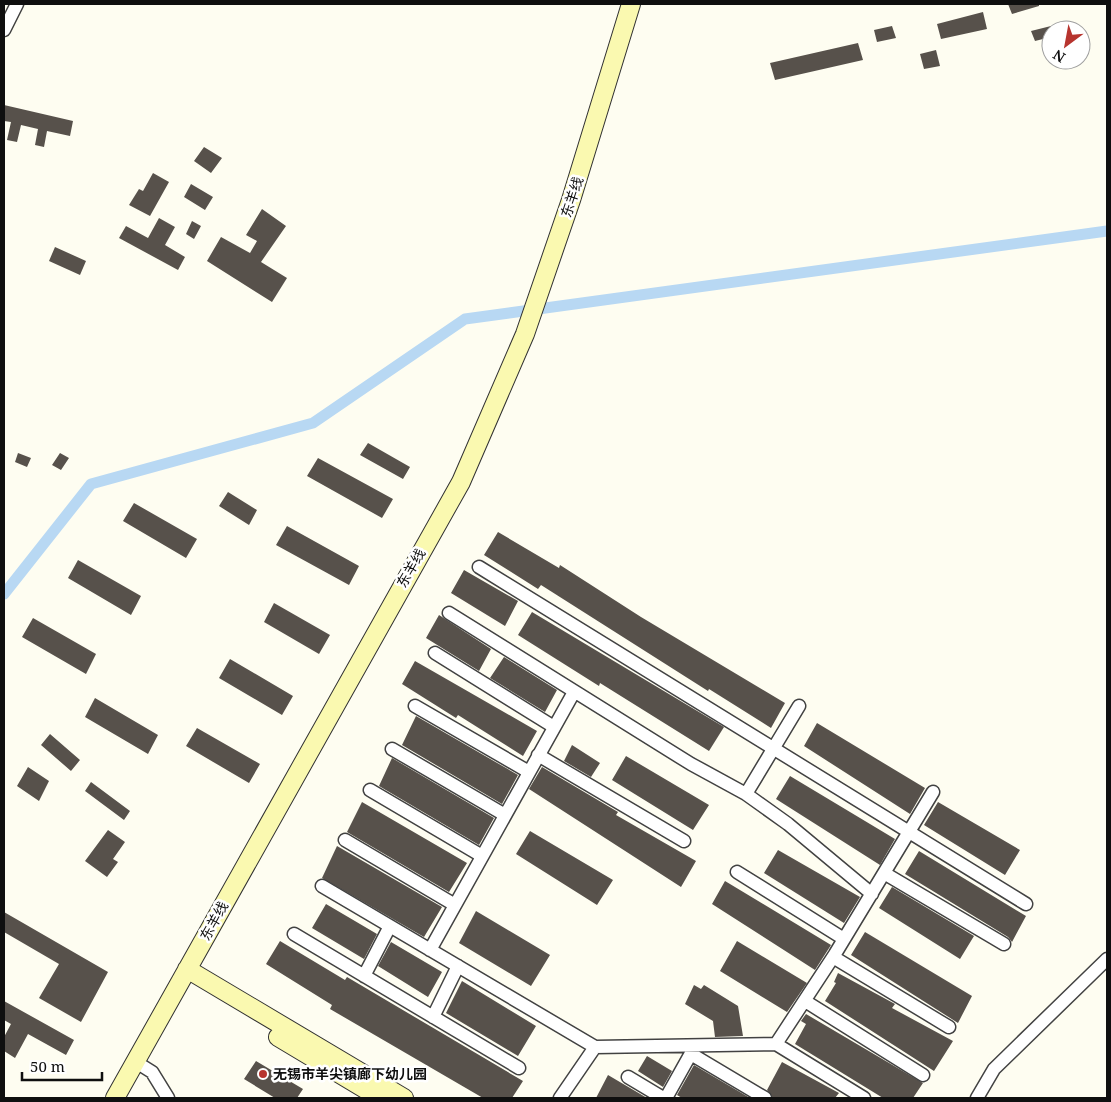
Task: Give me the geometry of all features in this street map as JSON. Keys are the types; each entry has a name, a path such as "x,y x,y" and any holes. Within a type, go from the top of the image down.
{"main road":[{"name":"东羊线","path":"115,1098 461,482 525,334 571,200 631,4"},
{"path":"184,974 380,1098"},
{"path":"184,974 404,1098"}],"street":[{"path":"4,30 17,4"},
{"path":"479,567 1026,904"},
{"path":"449,613 691,764 746,794 788,824 872,894"},
{"path":"434,653 554,727"},
{"path":"430,950 574,692"},
{"path":"415,706 529,772"},
{"path":"746,794 799,706"},
{"path":"392,749 505,815"},
{"path":"538,755 684,841"},
{"path":"370,790 482,856"},
{"path":"776,1044 833,957 933,792"},
{"path":"345,840 455,905"},
{"path":"737,872 844,939"},
{"path":"884,873 1004,944"},
{"path":"322,886 594,1047 693,1050 776,1044 864,1098"},
{"path":"364,976 390,926"},
{"path":"294,934 519,1068"},
{"path":"833,957 949,1027"},
{"path":"977,1098 994,1069 1107,959"},
{"path":"432,1017 458,966"},
{"path":"805,1000 923,1075"},
{"path":"562,1098 594,1047"},
{"path":"628,1077 664,1098 693,1050"},
{"path":"693,1050 765,1098"},
{"path":"136,1062 152,1072 168,1098"}],"building":[{"path":"1008,4 1039,4 1039,6 1012,14"},
{"path":"983,12 987,29 941,39 937,24"},
{"path":"892,26 896,38 877,42 874,30"},
{"path":"1041,28 1041,40 1035,41 1031,31"},
{"path":"858,43 863,60 775,80 770,63"},
{"path":"936,50 940,66 924,69 920,54"},
{"path":"4,105 73,121 70,136 47,131 44,147 35,145 38,129 21,125 17,142 7,140 11,122 4,121"},
{"path":"204,147 222,158 211,173 194,161"},
{"path":"153,173 169,182 150,216 129,205 139,189 143,191"},
{"path":"191,184 213,197 205,210 184,197"},
{"path":"262,209 286,226 261,262 287,278 272,302 207,261 221,237 250,253 257,241 246,235"},
{"path":"159,218 175,227 165,245 185,257 178,270 119,238 126,226 148,238"},
{"path":"192,221 201,226 194,239 186,234"},
{"path":"55,247 86,261 80,275 49,261"},
{"path":"368,443 410,467 403,479 360,455"},
{"path":"18,453 31,458 27,467 15,462"},
{"path":"60,453 69,458 61,470 52,465"},
{"path":"318,458 393,499 382,518 307,476"},
{"path":"228,492 257,510 249,525 219,506"},
{"path":"134,503 197,539 186,558 123,521"},
{"path":"287,526 359,566 349,585 276,545"},
{"path":"498,532 559,568 560,565 641,617 785,703 771,728 709,689 708,691 541,585 538,589 484,555"},
{"path":"78,560 141,596 131,615 68,578"},
{"path":"464,570 518,601 505,626 451,593"},
{"path":"274,603 330,635 319,654 264,622"},
{"path":"532,612 724,727 709,751 600,683 599,686 518,635"},
{"path":"439,615 491,649 479,671 426,638"},
{"path":"33,618 96,654 86,674 22,637"},
{"path":"504,657 557,690 545,712 490,678"},
{"path":"230,659 293,696 282,715 219,678"},
{"path":"415,661 537,731 523,756 458,715 456,718 402,684"},
{"path":"95,698 158,735 148,754 85,717"},
{"path":"416,716 518,775 502,804 402,745"},
{"path":"817,723 925,788 910,814 804,746"},
{"path":"197,728 260,764 249,783 186,746"},
{"path":"50,734 80,760 71,771 41,745"},
{"path":"572,745 600,763 591,777 564,761"},
{"path":"626,756 709,805 693,830 612,780"},
{"path":"392,758 494,818 479,845 379,786"},
{"path":"28,767 49,781 39,801 17,786"},
{"path":"542,767 618,812 616,815 696,861 681,887 529,789"},
{"path":"790,776 895,839 880,865 776,799"},
{"path":"91,782 130,811 124,820 85,791"},
{"path":"362,802 467,863 449,892 347,832"},
{"path":"938,802 1020,850 1005,875 924,825"},
{"path":"108,830 125,842 113,859 118,862 107,877 85,861"},
{"path":"530,831 613,880 597,905 516,854"},
{"path":"337,846 442,907 424,937 322,878"},
{"path":"778,850 860,897 844,923 764,873"},
{"path":"919,851 1026,916 1012,942 1008,937 905,874"},
{"path":"725,881 831,945 815,970 712,904"},
{"path":"892,887 974,936 960,959 879,908"},
{"path":"326,904 377,934 364,959 312,928"},
{"path":"476,911 550,955 531,986 459,943"},
{"path":"4,912 108,972 81,1022 39,998 59,964 4,932"},
{"path":"865,932 972,996 958,1023 851,955"},
{"path":"280,941 345,980 347,977 523,1081 512,1098 483,1098 330,1009 332,1005 266,964"},
{"path":"737,941 807,983 787,1012 720,971"},
{"path":"391,942 442,972 428,997 378,966"},
{"path":"838,973 895,1004 892,1008 953,1041 934,1071 825,1001 836,983 834,982"},
{"path":"462,981 536,1026 518,1056 446,1013"},
{"path":"694,985 701,989 704,985 738,1006 743,1036 715,1037 713,1021 685,1004"},
{"path":"4,1001 74,1040 66,1055 28,1034 15,1058 4,1051 4,1037 11,1024 4,1020"},
{"path":"806,1014 923,1083 913,1098 883,1098 795,1044 806,1024 801,1021"},
{"path":"647,1056 672,1071 663,1087 638,1071"},
{"path":"256,1061 303,1089 297,1098 275,1098 244,1079"},
{"path":"782,1062 839,1093 835,1098 773,1098 767,1090"},
{"path":"694,1065 750,1098 682,1098 677,1095"},
{"path":"608,1075 647,1098 596,1098"}],"waterway":[{"path":"4,594 91,484 313,423 465,319 1107,231"}],"place":[{"name":"无锡市羊尖镇廊下幼儿园","path":"263,1074"}]}
